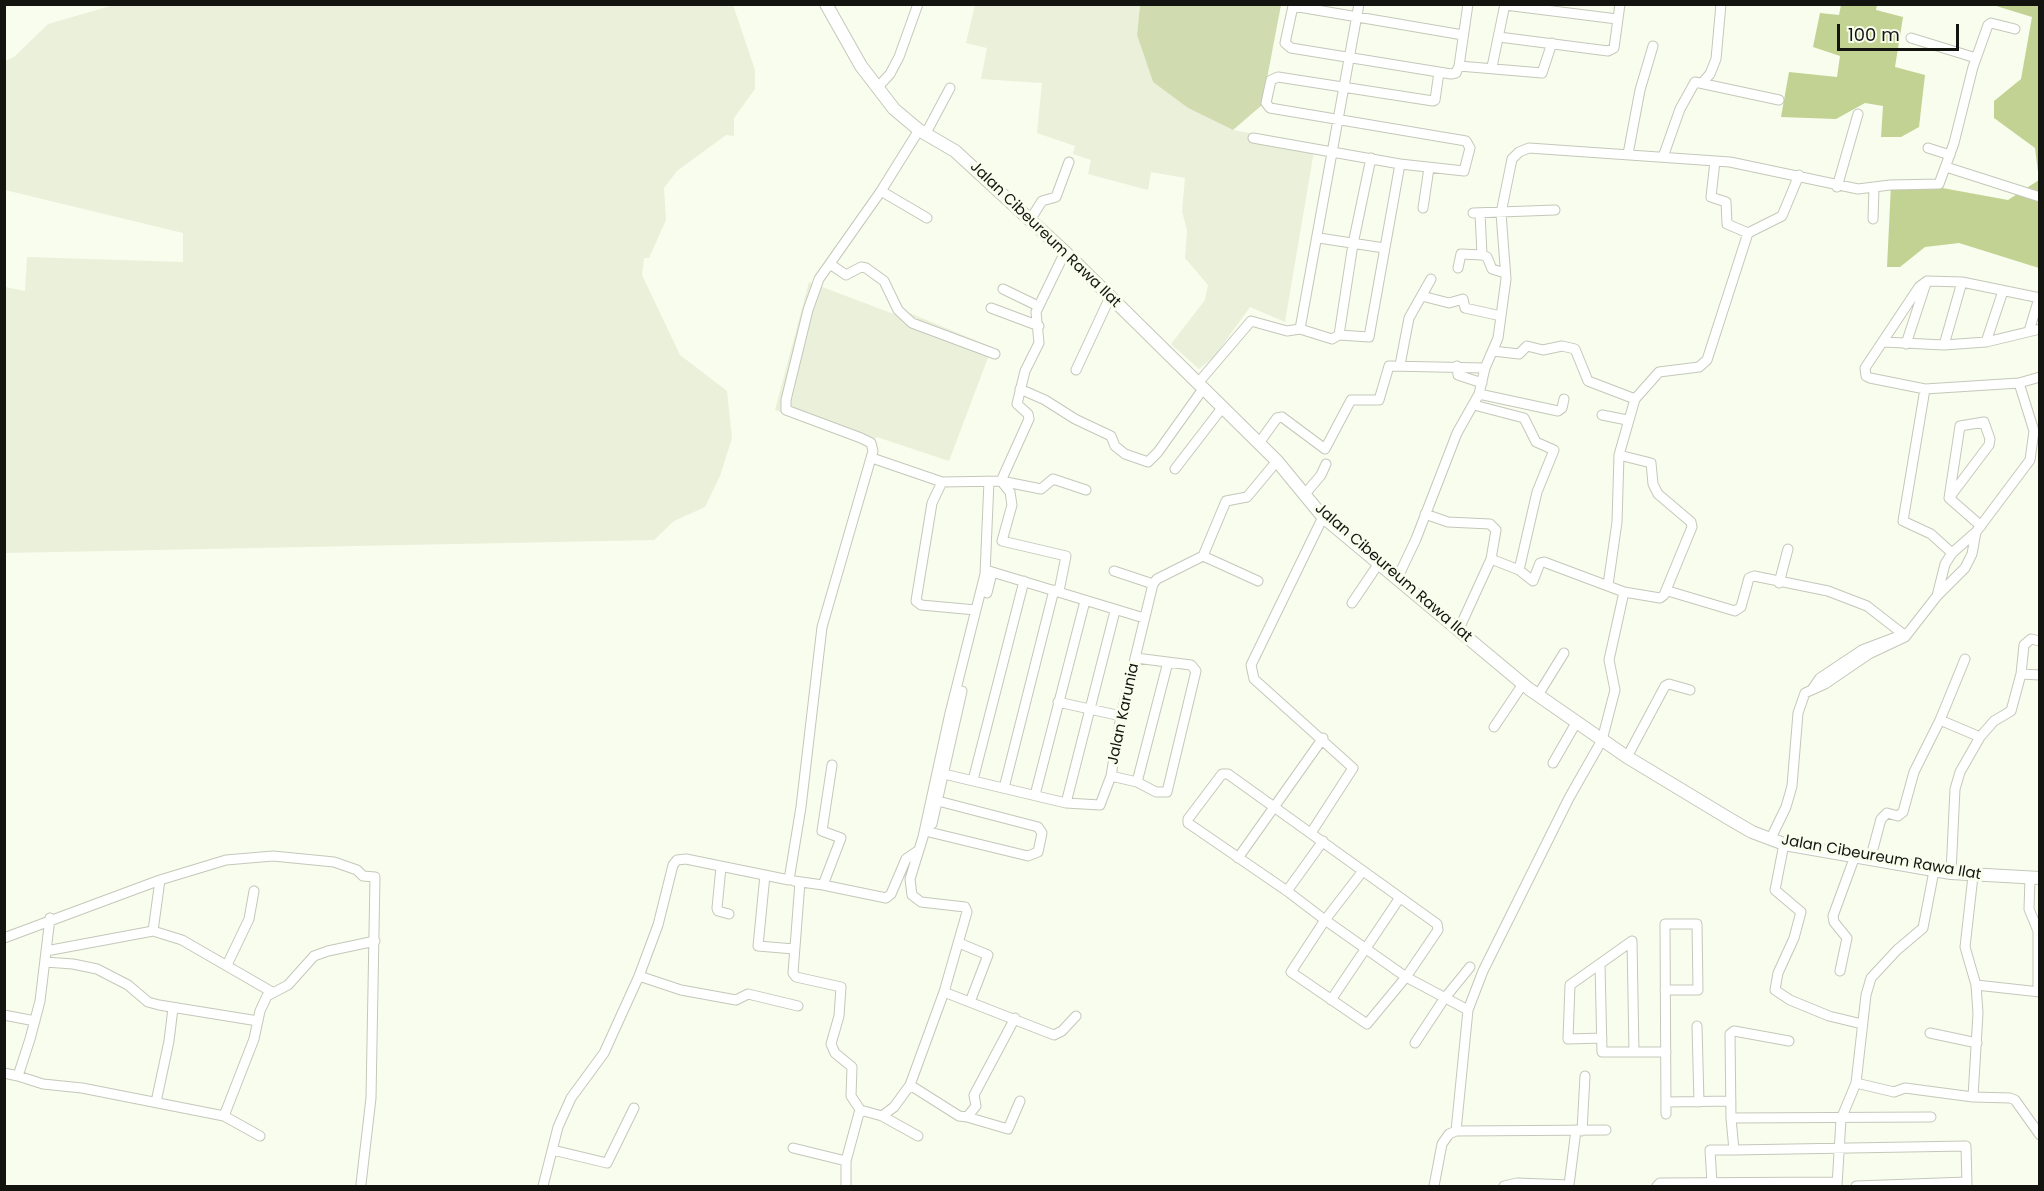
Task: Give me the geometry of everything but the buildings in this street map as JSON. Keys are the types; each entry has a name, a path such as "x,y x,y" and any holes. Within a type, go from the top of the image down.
{"street":[{"name":"Jalan Cibeureum Rawa Ilat","path":"826,4 877,88 894,109 922,132 955,151 1065,252 1277,461 1323,517 1398,577 1523,684 1576,723 1627,757 1752,832 1784,844 1934,871 1973,876 2035,878"},
{"path":"877,88 890,74 899,57 918,4"},
{"path":"1300,329 1319,238 1359,4"},
{"path":"1463,34 1296,6 1291,8 1285,41 1287,46 1456,73 1459,66 1468,4"},
{"path":"1499,37 1611,50 1620,4"},
{"path":"1702,83 1710,74 1716,59 1721,4"},
{"path":"1492,67 1505,5 1617,19"},
{"path":"1398,577 1416,539 1456,433 1479,394 1485,368 1498,338 1505,273 1501,213 1512,159 1519,152 1529,148 1715,161 1799,175 1837,187 1874,188 1890,185 1939,184 1950,155 1976,58 1989,23 2015,29"},
{"path":"1911,38 1976,58"},
{"path":"1459,66 1542,73 1552,43"},
{"path":"1628,154 1640,90 1653,46"},
{"path":"1253,138 1400,164 1465,171 1469,144 1466,141 1270,108 1266,103 1271,80 1278,77 1433,101 1439,72"},
{"path":"1663,157 1689,91 1695,82 1779,100"},
{"path":"789,880 801,807 822,627 872,458 871,443 785,408 812,297 819,279 950,88"},
{"path":"1837,187 1857,114"},
{"path":"1928,148 1950,155"},
{"path":"1339,335 1353,244 1371,158"},
{"path":"1715,161 1711,197 1726,202 1726,224 1748,233"},
{"path":"1030,220 1042,201 1056,197 1069,162"},
{"path":"1020,389 1045,399 1075,419 1111,436 1115,446 1125,454 1148,462 1158,452 1200,386 1251,321 1287,331 1300,329 1332,339 1339,335 1369,337 1400,164"},
{"path":"1946,167 2040,197"},
{"path":"1423,208 1429,168"},
{"path":"1608,585 1617,522 1619,455 1627,420 1635,399 1659,372 1699,368 1707,360 1748,233 1782,216 1799,175"},
{"path":"1873,219 1874,188"},
{"path":"881,191 927,218"},
{"path":"1482,255 1477,213 1555,210"},
{"path":"1319,238 1384,248"},
{"path":"1001,481 1029,419 1026,412 1018,405 1020,389 1028,365 1039,343 1039,326 1035,314 1065,252"},
{"path":"1458,268 1461,254 1482,255 1487,257 1492,269 1505,273"},
{"path":"830,264 846,275 861,267 866,268 884,281 898,310 912,323 995,354"},
{"path":"1400,365 1409,318 1431,279"},
{"path":"1906,344 1927,281"},
{"path":"2029,331 2039,298 1962,282 1927,281 1919,287 1865,368 1866,376 1925,389 2019,383 2040,377"},
{"path":"1944,345 1962,282"},
{"path":"1003,289 1038,306"},
{"path":"1986,342 2003,291"},
{"path":"1422,296 1449,303 1463,299 1465,308 1501,316"},
{"path":"1076,370 1110,297"},
{"path":"991,308 1039,326"},
{"path":"1884,342 1944,345 1986,342 2040,329"},
{"path":"1493,351 1518,354 1527,346 1541,350 1562,346 1575,349 1588,381 1635,399"},
{"path":"1259,443 1277,418 1282,417 1325,449 1351,400 1378,400 1386,369 1400,365 1485,368"},
{"path":"1457,366 1458,375 1482,383"},
{"path":"1936,596 1945,564 1952,553 1979,529 2030,460 2034,431 2019,383"},
{"path":"1925,389 1903,521 1931,534 1952,553"},
{"path":"1479,394 1558,411 1562,408 1564,399"},
{"path":"1473,405 1524,418 1536,442 1554,450 1537,492 1520,570"},
{"path":"1175,469 1222,408"},
{"path":"1602,414 1627,420"},
{"path":"1984,422 1990,439 1989,445 1949,498 1960,426 1984,422"},
{"path":"1491,559 1520,570 1535,581 1540,563 1544,562 1624,592 1660,598 1668,591 1691,531 1691,522 1658,494 1653,484 1652,463 1619,455"},
{"path":"872,458 942,482 1001,481 1041,489 1053,479 1086,490"},
{"path":"1114,571 1154,584 1157,579 1203,556 1226,501 1247,497 1277,461"},
{"path":"1305,494 1321,475 1326,464"},
{"path":"882,1116 898,1102 910,1085 944,992 967,912 965,907 928,905 917,900 910,892 910,879 938,801 989,572 989,481"},
{"path":"1001,481 1010,492 1011,505 1002,541 1066,556 1004,788"},
{"path":"942,482 932,503 916,601 921,605 976,610"},
{"path":"1949,498 1979,529"},
{"path":"1425,514 1448,522 1459,521 1495,526 1491,559 1459,629"},
{"path":"1311,832 1353,772 1351,765 1254,679 1251,665 1323,517"},
{"path":"1771,838 1786,807 1791,786 1801,700 1805,693 1825,684 1869,654 1900,641 1936,596 1965,568 1972,554 1979,529"},
{"path":"1779,583 1788,549"},
{"path":"1203,556 1258,581"},
{"path":"1352,603 1379,562"},
{"path":"989,572 1144,618"},
{"path":"927,831 950,713 976,610 989,572"},
{"path":"1668,591 1735,611 1741,607 1749,578 1754,576 1779,583 1828,591 1867,606 1905,633"},
{"path":"973,780 1024,581"},
{"name":"Jalan Karunia","path":"1066,803 1096,806 1103,802 1111,776 1121,716 1154,584"},
{"path":"1456,1131 1468,1010 1483,971 1550,836 1602,740 1615,690 1609,660 1624,592"},
{"path":"1035,795 1085,602"},
{"path":"944,774 1066,803 1092,710 1115,611"},
{"path":"1951,873 1956,789 1960,772 1980,737 1994,721 2012,711 2021,674 2024,645 2031,639 2040,640"},
{"path":"1538,695 1564,653"},
{"path":"1111,776 1137,782 1156,792 1167,792 1196,671 1191,665 1136,658"},
{"path":"1870,860 1881,819 1887,813 1898,816 1903,812 1914,772 1940,720 1965,659"},
{"path":"1137,782 1168,662"},
{"path":"2021,674 2040,675"},
{"path":"1494,727 1523,684"},
{"path":"1627,757 1665,686 1670,684 1690,690"},
{"path":"1058,702 1121,716"},
{"path":"1940,720 1980,737"},
{"path":"1553,763 1576,723"},
{"path":"1238,858 1273,805 1323,738"},
{"path":"823,885 841,838 822,831 832,765"},
{"path":"1362,872 1325,920 1291,972 1364,1024 1370,1023 1406,977 1438,927 1311,832 1225,773 1188,819 1188,823 1287,891 1325,920 1406,977 1468,1010"},
{"path":"927,831 1028,856 1038,852 1042,836 1038,827 938,801"},
{"path":"1287,891 1323,841"},
{"path":"1784,844 1775,890 1802,912 1778,973 1775,990 1790,1000 1829,1016 1862,1024"},
{"path":"543,1186 558,1127 571,1098 604,1053 639,976 658,925 673,865 682,859 886,898 891,894 906,859 919,850"},
{"path":"4,938 50,918 226,860 273,856 334,862 357,870 363,876 375,877 371,1098 362,1184"},
{"path":"1840,971 1847,938 1834,922 1833,916 1855,856"},
{"path":"721,867 717,908 718,911 729,914"},
{"path":"1658,1186 1660,1183 1837,1184 1841,1119 1856,1083 1861,1059 1862,1024 1871,978 1897,950 1923,928 1934,871"},
{"path":"765,875 758,946 794,949"},
{"path":"1973,876 1965,947 1976,985 1977,1043 1973,1096"},
{"path":"1976,985 2039,991 2038,931 2029,909 2035,878"},
{"path":"153,931 160,880"},
{"path":"800,882 793,973 796,977 841,987 839,1016 831,1044 835,1053 851,1064 851,1096 861,1111 882,1116 918,1136"},
{"path":"227,965 249,919 254,891"},
{"path":"1331,1000 1399,899"},
{"path":"18,1076 35,1021 50,918"},
{"path":"1665,990 1698,990 1697,924 1665,924 1665,990 1666,1114"},
{"path":"45,951 153,931 182,940 272,992"},
{"path":"224,1116 254,1038 264,1003 272,992 288,985 314,956 375,940"},
{"path":"1602,1038 1568,1039 1570,985 1632,941 1634,1052"},
{"path":"959,943 988,955 970,1002"},
{"path":"45,962 97,969 128,985 148,1002 258,1021"},
{"path":"1600,964 1602,1052 1666,1052"},
{"path":"1415,1043 1444,999 1470,967"},
{"path":"639,976 681,990 738,1000 748,994 798,1006"},
{"path":"944,992 1054,1035 1062,1031 1076,1016"},
{"path":"156,1102 169,1041 173,1008"},
{"path":"4,1015 35,1021"},
{"path":"967,1117 976,1106 974,1095 1015,1018"},
{"path":"1697,1026 1699,1102"},
{"path":"1734,1150 1731,1118 1730,1034 1734,1031 1789,1041"},
{"path":"1930,1033 1977,1043"},
{"path":"4,1073 43,1084 82,1088 224,1116 260,1136"},
{"path":"1504,1186 1517,1183 1569,1185 1579,1130 1585,1076"},
{"path":"1856,1083 1893,1092 1905,1088 2010,1098 2015,1100 2036,1122 2040,1135"},
{"path":"910,1085 959,1116 1008,1130 1020,1101"},
{"path":"1666,1102 1731,1101"},
{"path":"553,1150 607,1163 634,1108"},
{"path":"846,1186 846,1161 861,1111"},
{"path":"1731,1118 1931,1117"},
{"path":"1434,1186 1442,1144 1449,1134 1456,1131 1606,1130"},
{"path":"1712,1183 1710,1150 1838,1150 1966,1146 1967,1184 1856,1186"},
{"path":"793,1148 846,1161"}],"shaded area":[{"path":"114,5 733,5 755,70 755,89 734,118 734,136 726,135 677,171 664,188 666,220 649,258 644,258 642,275 680,355 727,391 732,438 720,476 705,507 674,521 654,540 5,553 5,287 25,291 27,257 183,262 183,233 5,190 5,61 14,57 48,24"},
{"path":"975,5 1140,5 1137,35 1153,82 1188,108 1233,130 1315,145 1285,322 1250,307 1214,357 1199,369 1171,344 1205,300 1208,285 1185,258 1187,230 1182,211 1185,178 1151,172 1148,190 1088,174 1091,160 1073,154 1075,146 1037,133 1042,83 981,79 987,48 966,43"},
{"path":"809,282 899,316 902,310 992,347 949,461 877,437 868,444 775,410"}],"green space":[{"path":"1140,5 1281,5 1262,105 1233,130 1188,108 1153,82 1137,35"},
{"path":"1841,5 1877,5 1876,10 1903,17 1895,67 1925,75 1919,127 1901,137 1881,137 1883,106 1865,103 1836,119 1781,117 1789,72 1837,77 1840,56 1813,47 1820,13 1839,15"},
{"path":"1993,5 2039,5 2039,180 2035,148 1994,118 1994,101 2021,79 2032,17"},
{"path":"2039,180 2039,268 1959,243 1925,247 1900,267 1887,267 1891,185 1904,181 2008,200"}]}
